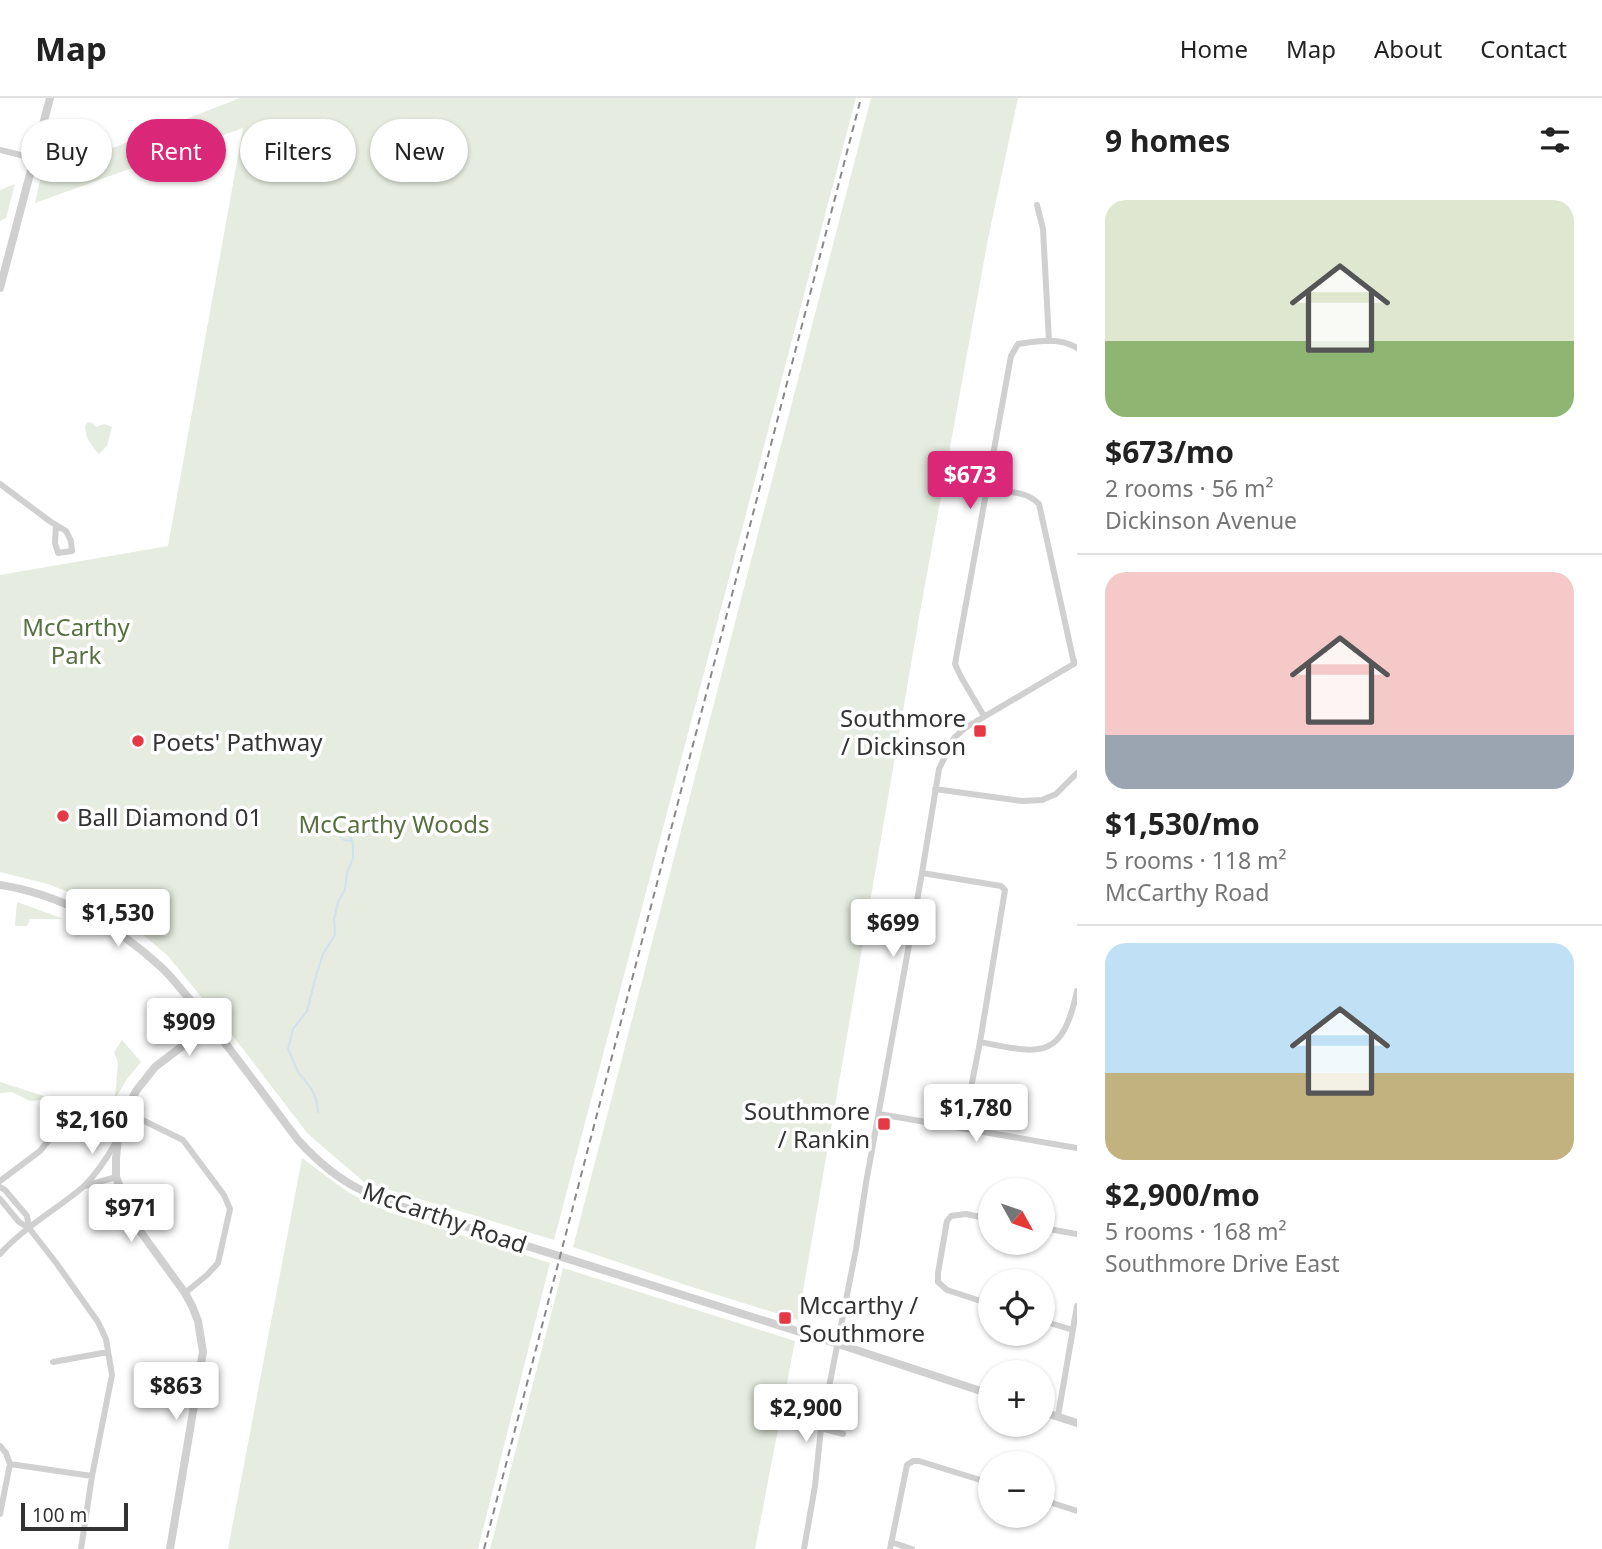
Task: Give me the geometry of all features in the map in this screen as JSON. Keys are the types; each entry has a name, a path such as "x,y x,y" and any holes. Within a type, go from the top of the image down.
{"street":[{"path":"44,119 50,98"},
{"path":"0,150 21,156"},
{"path":"0,288 27,182"},
{"path":"1037,205 1043,229 1049,341"},
{"path":"984,716 955,664 1014,349 1018,344 1049,341 1068,343 1077,348"},
{"path":"0,484 56,525"},
{"path":"804,1549 815,1486 821,1428 939,769 954,738 965,727 1076,662 1039,504 1027,495 987,490"},
{"path":"935,789 1022,801 1042,800 1056,794 1077,773"},
{"path":"922,873 1001,886 1005,890 963,1128"},
{"name":"McCarthy Road","path":"0,886 39,894 76,909 122,935 163,969 309,1153 322,1165 363,1191 394,1204 978,1390"},
{"path":"980,1042 1024,1051 1041,1049 1055,1042 1066,1030 1077,991"},
{"path":"170,1549 203,1353 198,1321 192,1306 132,1220 116,1177 118,1139 136,1091 151,1070 210,1025"},
{"path":"126,1112 183,1140 224,1195 230,1209 218,1264 185,1293"},
{"path":"879,1114 1077,1148"},
{"path":"0,1181 40,1151 62,1118"},
{"path":"0,1254 83,1187 99,1170 118,1139"},
{"path":"83,1187 116,1177"},
{"path":"0,1187 27,1216 29,1228"},
{"path":"0,1199 19,1222 29,1228 57,1264 99,1322 106,1339 112,1375 81,1549"},
{"path":"978,1216 966,1214 951,1216 947,1221 938,1273 939,1282 947,1290 978,1300"},
{"path":"1055,1230 1077,1234"},
{"path":"1058,1416 1077,1306"},
{"path":"1055,1325 1073,1330"},
{"path":"52,1362 108,1352"},
{"path":"1055,1415 1077,1423"},
{"path":"821,1428 843,1434"},
{"path":"0,1446 10,1464 0,1514"},
{"path":"912,1549 891,1546 907,1465 919,1461 978,1479"},
{"path":"10,1464 92,1476"},
{"path":"1055,1504 1077,1511"}],"green space":[{"name":"McCarthy Woods","path":"240,98 856,98 554,1240 364,1182 308,1134 168,956 147,938 110,909 48,884 0,872 0,575 168,546 240,145 240,182 356,182 356,119 240,119 240,129 226,134 226,119 186,119"},
{"path":"871,98 1018,98 988,239 920,612 798,1320 573,1247"},
{"name":"McCarthy Woods","path":"126,143 126,170 112,175 112,148"},
{"name":"McCarthy Woods","path":"40,182 93,182 35,203"},
{"path":"15,184 6,218 0,221 0,190"},
{"path":"88,422 96,427 104,424 112,427 107,446 99,454 86,434 85,426"},
{"path":"17,902 64,919 30,919 27,926 15,926"},
{"path":"122,1040 141,1062 115,1099 118,1062 114,1052"},
{"path":"0,1082 110,1117 109,1120 41,1100 30,1101 12,1092 0,1093"},
{"path":"302,1158 349,1193 391,1213 550,1263 478,1549 228,1549"},
{"path":"563,1268 795,1341 755,1549 490,1549"}],"waterway":[{"path":"318,1112 311,1088 298,1072 288,1049 293,1029 307,1011 323,954 335,935 334,920 338,902 345,890 347,873 353,858 353,845 350,834 341,832 340,837 344,840 352,841"}],"railway":[{"path":"484,1549 861,98"}],"place":[{"name":"Southmore / Dickinson","path":"980,731"},
{"name":"Poets' Pathway","path":"138,741"},
{"name":"Ball Diamond 01","path":"63,816"},
{"name":"Southmore / Rankin","path":"884,1124"},
{"name":"Mccarthy / Southmore","path":"785,1318"}],"park label":[{"name":"McCarthy Park","path":"76,640"}]}
